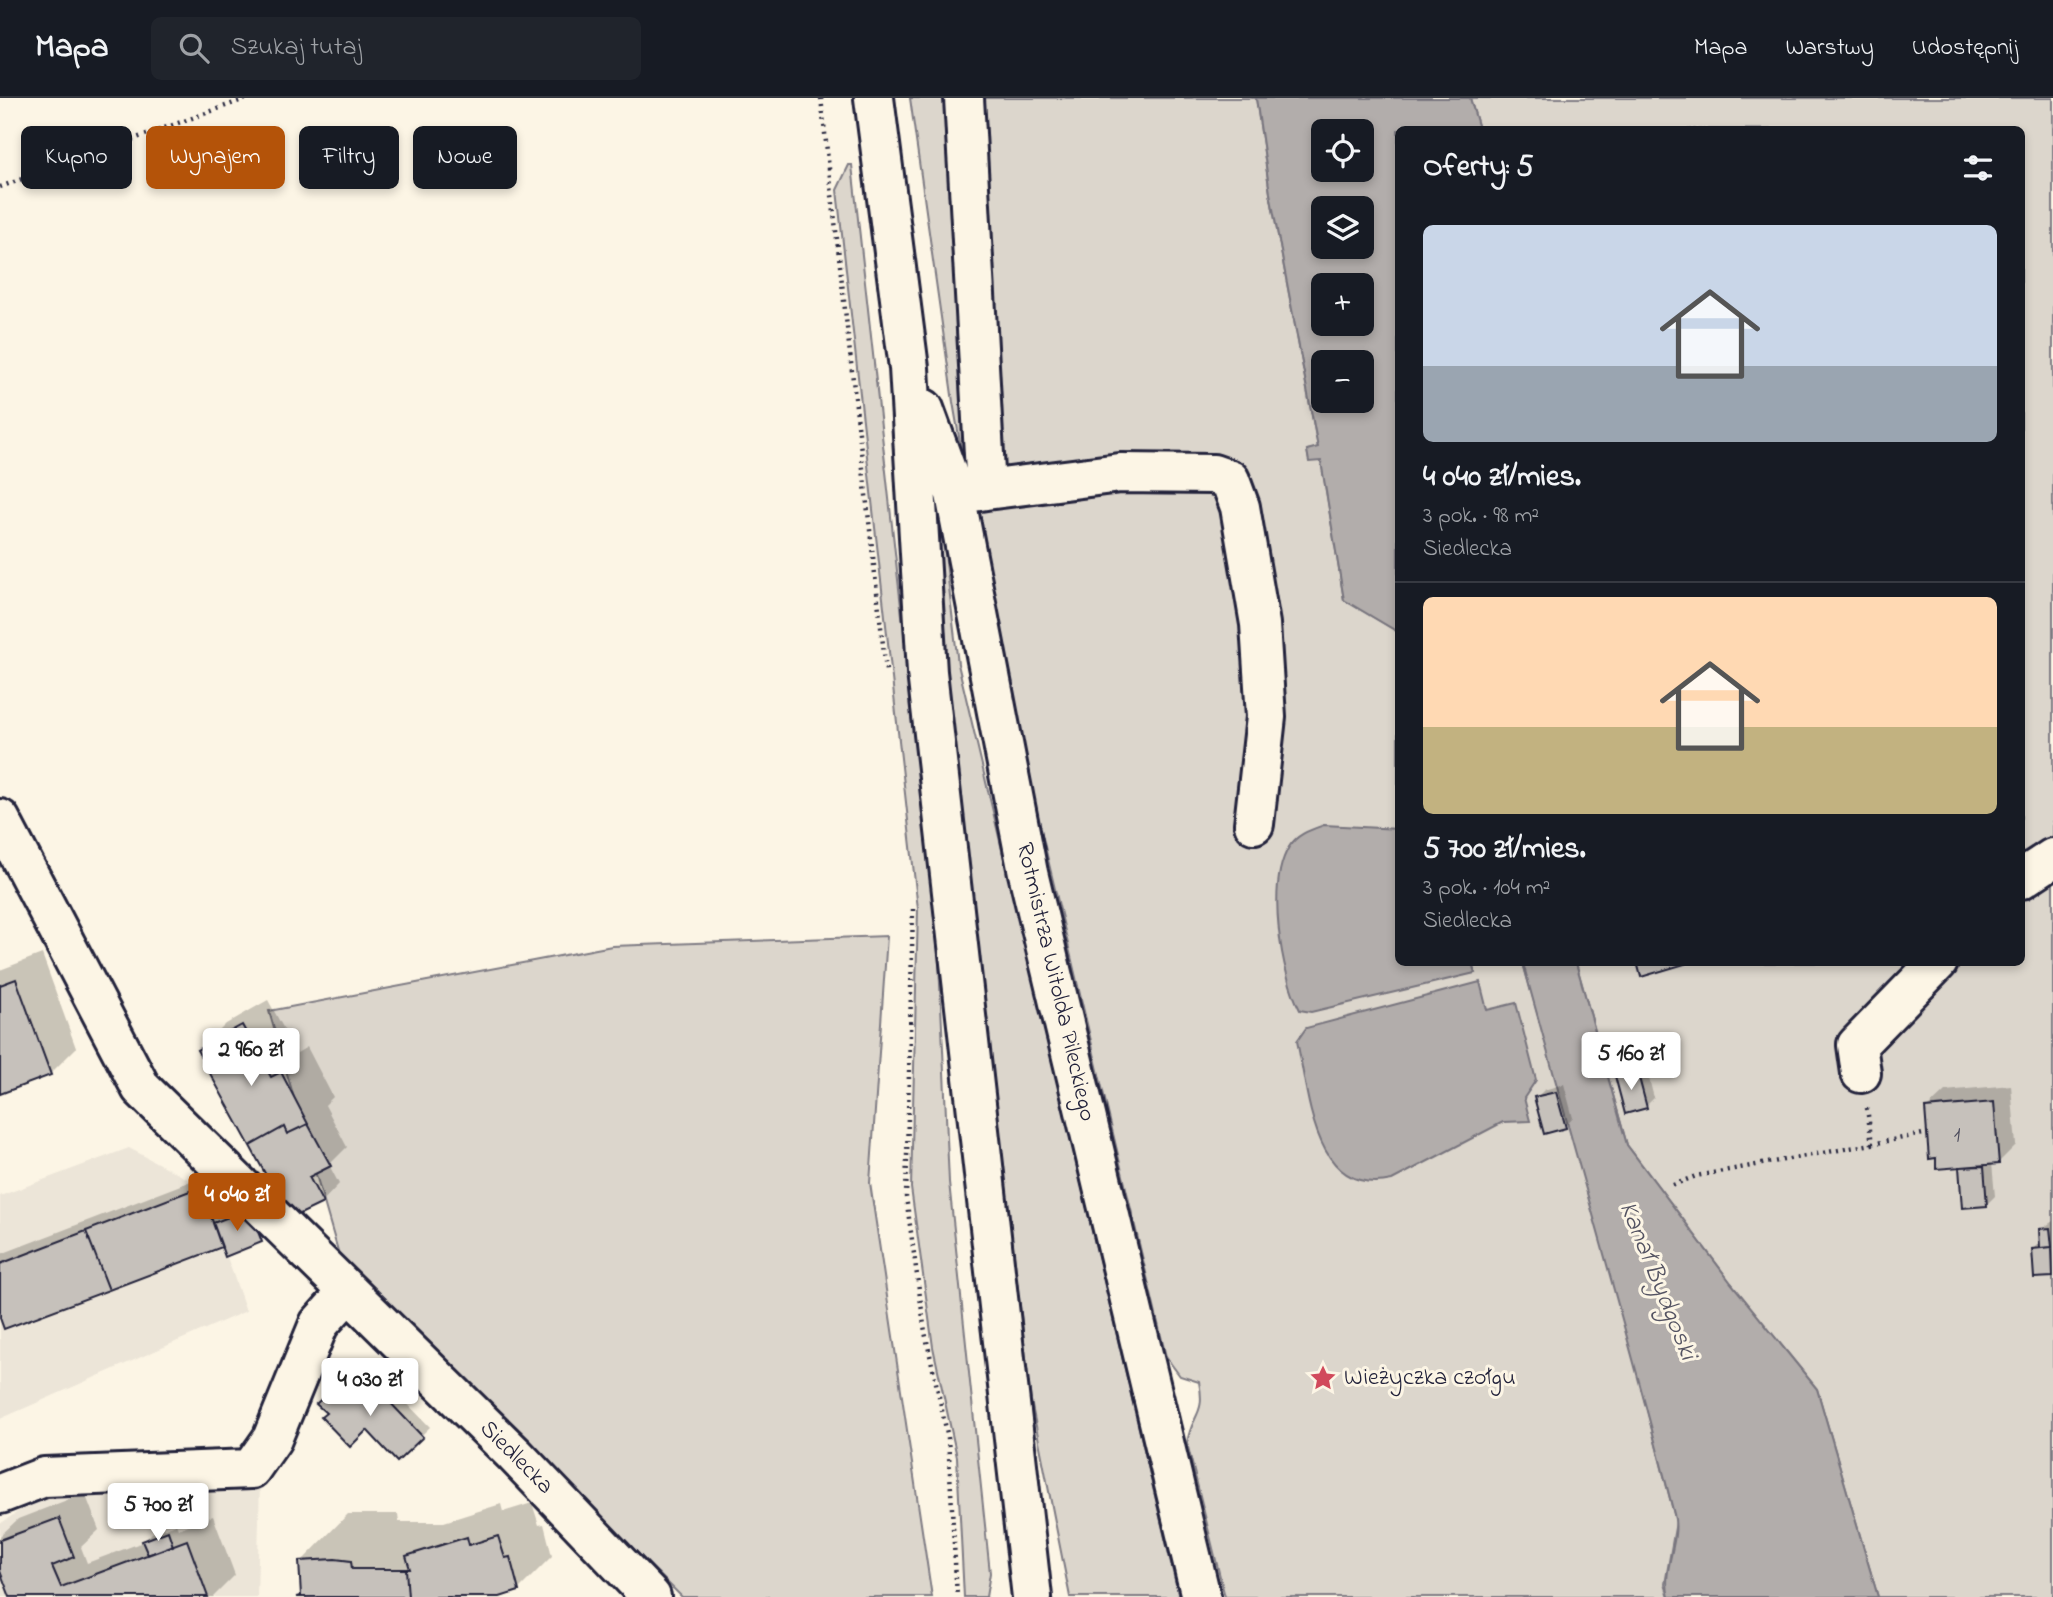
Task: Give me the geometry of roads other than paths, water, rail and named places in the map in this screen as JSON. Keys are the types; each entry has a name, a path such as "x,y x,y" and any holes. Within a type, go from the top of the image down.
{"main road":[{"name":"Rotmistrza Witolda Pileckiego","path":"874,98 909,368 927,672 1032,1597"},
{"path":"964,98 970,492 1120,473 1213,474 1230,480 1240,507 1260,624 1266,717 1254,824"},
{"name":"Rotmistrza Witolda Pileckiego","path":"909,368 970,492 1028,873 1201,1597"},
{"name":"Siedlecka","path":"4,837 141,1088 515,1455 651,1597"},
{"path":"2025,876 2053,858"},
{"path":"1861,1073 1857,1045 1934,966"},
{"path":"0,1494 44,1477 251,1469 272,1438 319,1324 347,1293"}],"water":[{"path":"1256,98 1470,98 1478,126 1395,126 1395,630 1344,600 1321,461 1309,462 1307,450 1318,447 1312,413 1374,413 1374,350 1311,350 1311,410 1270,193"},
{"path":"1324,825 1395,829 1395,966 1473,966 1475,973 1311,1012 1300,1010 1287,975 1277,905 1282,863 1289,847 1304,833"},
{"name":"Kanał Bydgoski","path":"1524,966 1577,966 1627,1145 1731,1283 1817,1389 1878,1597 1669,1597 1667,1576 1675,1534 1674,1514"},
{"path":"1480,982 1487,1010 1516,1003 1536,1080 1524,1098 1530,1121 1503,1122 1392,1180 1366,1181 1346,1173 1330,1158 1319,1138 1312,1113 1297,1041 1306,1028"}],"place":[{"name":"Wieżyczka czołgu","path":"1323,1378"}]}
